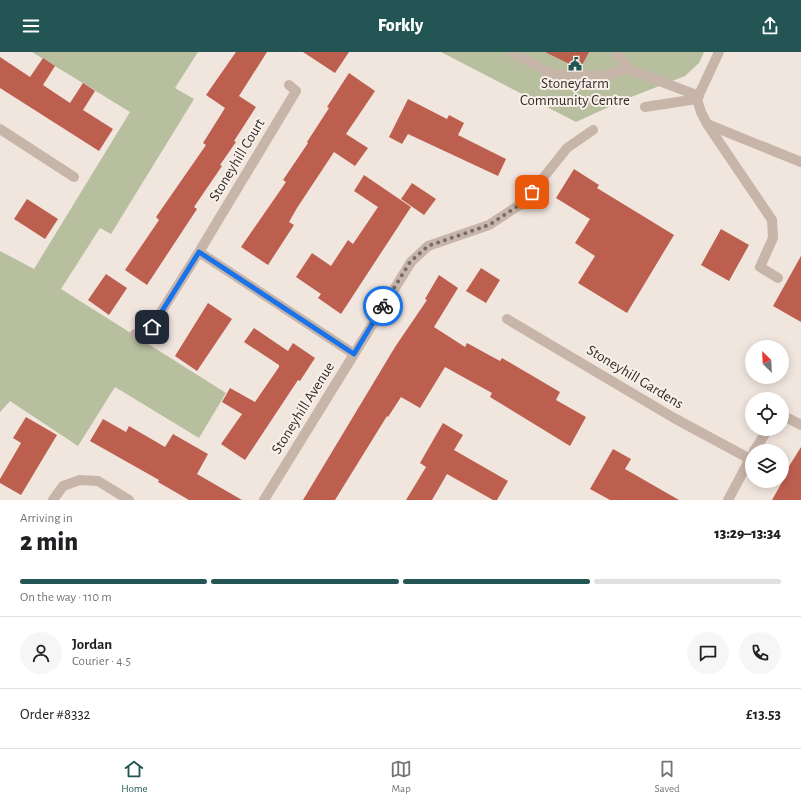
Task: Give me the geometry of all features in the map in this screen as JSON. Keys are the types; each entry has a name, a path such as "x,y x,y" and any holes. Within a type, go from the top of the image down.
{"street":[{"path":"512,52 552,74 602,76 628,69"},
{"path":"616,52 628,69 698,98"},
{"path":"719,52 698,98 701,112 707,124 772,220 773,238 760,267 778,278"},
{"name":"Stoneyhill Court","path":"135,334 144,339 199,252 296,90 289,85"},
{"path":"645,107 698,98"},
{"path":"707,124 801,162"},
{"path":"0,129 74,177"},
{"name":"Stoneyhill Avenue","path":"264,500 410,262 428,246 489,225 524,202 566,148 593,130"},
{"path":"199,252 354,354"},
{"name":"Stoneyhill Gardens","path":"507,319 674,418 745,452"},
{"path":"789,419 801,425"},
{"path":"728,500 745,468"},
{"path":"54,500 63,486 80,480 98,481 129,500"}],"green space":[{"path":"32,52 198,52 175,88 194,99 111,234 100,228 61,289 226,393 199,438 115,387 78,446 10,401 0,412 0,251 34,269 130,112"},
{"path":"441,52 704,52 699,63 685,76 626,99 576,122"}],"building":[{"path":"236,52 267,52 239,96 256,107 234,141 236,142 220,165 222,166 194,207 197,209 147,285 125,270 159,220 156,217 206,145 203,143 225,108 206,95"},
{"path":"303,52 349,52 335,73"},
{"name":"Stoneyfarm Community Centre","path":"545,52 589,52 580,69"},
{"path":"0,57 30,77 43,58 55,66 43,85 70,103 83,83 95,91 83,110 113,129 99,151 0,88"},
{"path":"349,73 375,91 346,134 368,148 355,166 334,152 297,208 289,222 294,225 268,265 241,247 286,182 283,180 308,143 307,142 329,108 327,107"},
{"path":"408,99 447,119 449,115 464,123 458,135 506,159 498,176 408,134 402,144 389,137"},
{"path":"574,169 599,185 597,188 674,235 627,313 578,283 595,256 575,243 590,219 556,198"},
{"path":"364,175 411,207 341,314 318,298 321,294 296,277 312,253 331,266 348,240 353,244 378,207 354,191"},
{"path":"412,183 436,199 424,215 401,199"},
{"path":"27,199 58,219 45,239 14,219"},
{"path":"721,229 749,245 729,281 701,265"},
{"path":"801,256 801,322 773,306"},
{"path":"481,268 500,280 486,303 466,291"},
{"path":"106,274 127,288 109,315 88,300"},
{"path":"439,275 458,288 434,327 465,347 467,343 500,361 502,358 560,392 556,400 586,417 570,446 490,397 492,393 445,367 420,408 401,397 388,417 387,416 335,500 303,500 395,347 427,300 425,299"},
{"path":"208,303 232,319 197,371 175,356"},
{"path":"254,328 288,351 293,343 315,358 300,381 298,380 245,460 221,444 242,414 222,402 230,388 255,402 279,367 279,365 244,342"},
{"path":"26,417 57,435 21,495 0,483 0,479 21,443 13,438"},
{"path":"103,419 126,432 129,426 165,447 173,434 208,454 197,474 242,500 189,500 158,482 159,480 90,441"},
{"path":"443,423 463,435 454,450 508,481 497,500 493,500 447,474 432,500 406,500 426,467 420,463"},
{"path":"801,447 801,500 772,500 779,488 789,488 789,466"},
{"path":"613,449 631,459 625,469 679,500 610,500 590,489"}],"way so far":[{"path":"383,306 410,262 428,246 489,225 524,202 532,192"}],"place":[{"name":"Stoneyfarm Community Centre","path":"575,64"}],"route":[{"path":"152,327 199,252 354,354 383,306"}]}
